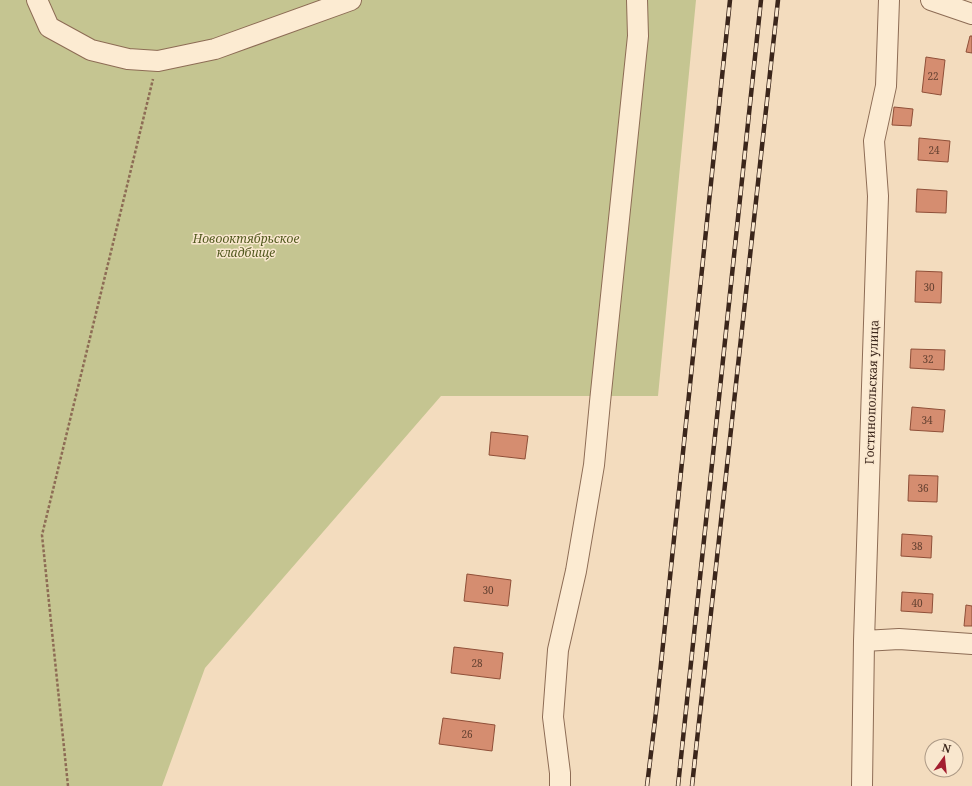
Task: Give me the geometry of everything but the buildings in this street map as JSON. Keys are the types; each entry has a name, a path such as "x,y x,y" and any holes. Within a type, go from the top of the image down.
{"street":[{"path":"37,0 49,27 91,50 128,59 158,61 215,49 351,0"},
{"path":"560,786 560,773 553,717 558,650 576,571 594,465 638,36 637,0"},
{"name":"Гостинопольская улица","path":"862,786 864,641 878,196 874,141 886,86 889,0"},
{"path":"931,0 972,14"},
{"path":"864,641 899,639 972,644"}],"path":[{"path":"68,786 42,534 158,61"}],"green space":[{"name":"Новооктябрьское кладбище","path":"0,0 696,0 658,396 441,396 205,668 162,786 0,786"}],"railway":[{"path":"647,786 730,0"},
{"path":"678,786 761,0"},
{"path":"692,786 778,0"}]}
